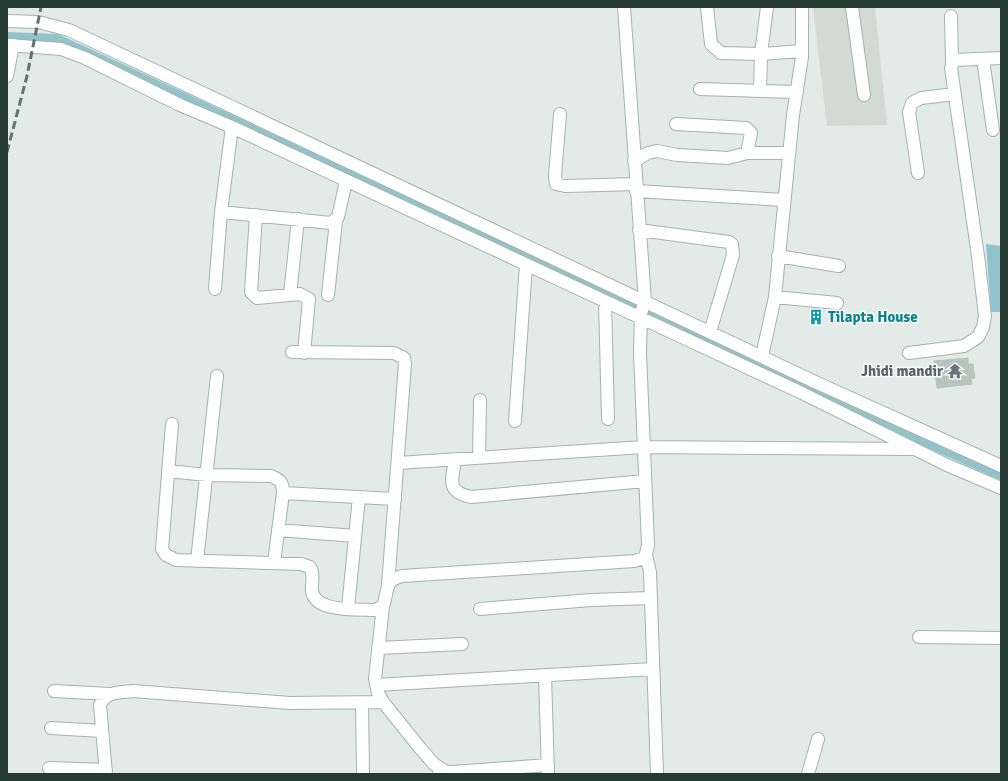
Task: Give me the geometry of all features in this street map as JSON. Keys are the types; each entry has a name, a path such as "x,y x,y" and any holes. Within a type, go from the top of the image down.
{"street":[{"path":"624,7 640,230 643,310 640,353 648,545 646,555 649,563 657,774"},
{"path":"706,7 711,44 715,50 721,53 761,54 802,51"},
{"path":"760,91 761,54 767,7"},
{"path":"762,356 775,297 789,153 802,51 802,7"},
{"path":"852,7 864,95"},
{"path":"909,353 964,346 978,337 983,327 985,316 978,256 951,68 951,16"},
{"path":"7,21 38,22 69,30 643,310 802,393 915,449 1001,488"},
{"path":"7,76 10,45 61,49 85,58 180,105 232,127 605,302 643,310 710,332 1001,466"},
{"path":"952,62 958,60 1001,58"},
{"path":"983,59 993,130"},
{"path":"700,89 797,92"},
{"path":"918,172 909,112 912,103 921,98 955,94"},
{"path":"560,114 555,176 556,184 566,186 636,188 784,200"},
{"path":"676,124 746,128 751,133 747,153"},
{"path":"215,289 221,212 232,127"},
{"path":"634,161 648,153 657,151 677,155 728,158 747,153 789,153"},
{"path":"328,295 336,221 340,210 346,181"},
{"path":"221,212 331,223 336,221"},
{"path":"256,215 251,292 257,298 300,294 308,299 298,353 394,353 404,358 405,364 398,464 388,585 383,606 378,648 376,685 383,702 441,773 548,769 545,676"},
{"path":"290,295 298,219"},
{"path":"640,230 732,244 733,255 710,332"},
{"path":"778,256 839,266"},
{"path":"515,421 526,264"},
{"path":"775,297 837,303"},
{"path":"605,302 608,419"},
{"path":"198,561 217,376"},
{"path":"479,458 480,400"},
{"path":"172,424 162,549 166,555 176,560 301,564 310,567 314,574 312,591 316,601 323,606 375,610 383,606"},
{"path":"398,464 644,447 915,449"},
{"path":"455,460 452,482 454,490 459,494 471,497 645,481"},
{"path":"168,472 206,475 272,476 279,479 283,485 283,493 274,563"},
{"path":"283,493 395,499"},
{"path":"348,608 359,497"},
{"path":"278,530 356,536"},
{"path":"388,585 393,578 402,576 634,561 640,560 646,555"},
{"path":"480,609 591,600 650,598"},
{"path":"919,637 1001,638"},
{"path":"378,648 462,644"},
{"path":"376,685 653,669"},
{"path":"54,691 110,694 133,691 290,703 383,702"},
{"path":"49,768 106,772 100,705 103,697 110,694"},
{"path":"362,703 363,774"},
{"path":"51,728 102,731"},
{"path":"808,774 818,739"}],"shaded area":[{"path":"813,7 875,7 887,125 827,126"}],"water":[{"path":"986,244 1001,246 1001,312 991,312"}],"building":[{"name":"Tilapta House","path":"813,308 821,309 819,325 811,324"},
{"name":"Jhidi mandir","path":"968,358 968,364 973,364 975,378 971,379 972,384 937,388 934,361"}],"waterway":[{"path":"7,37 57,39 906,433 1001,475"}],"railway":[{"path":"7,152 27,76 41,7"}],"place":[{"name":"Tilapta House","path":"816,317"},
{"name":"Jhidi mandir","path":"955,371"}]}
